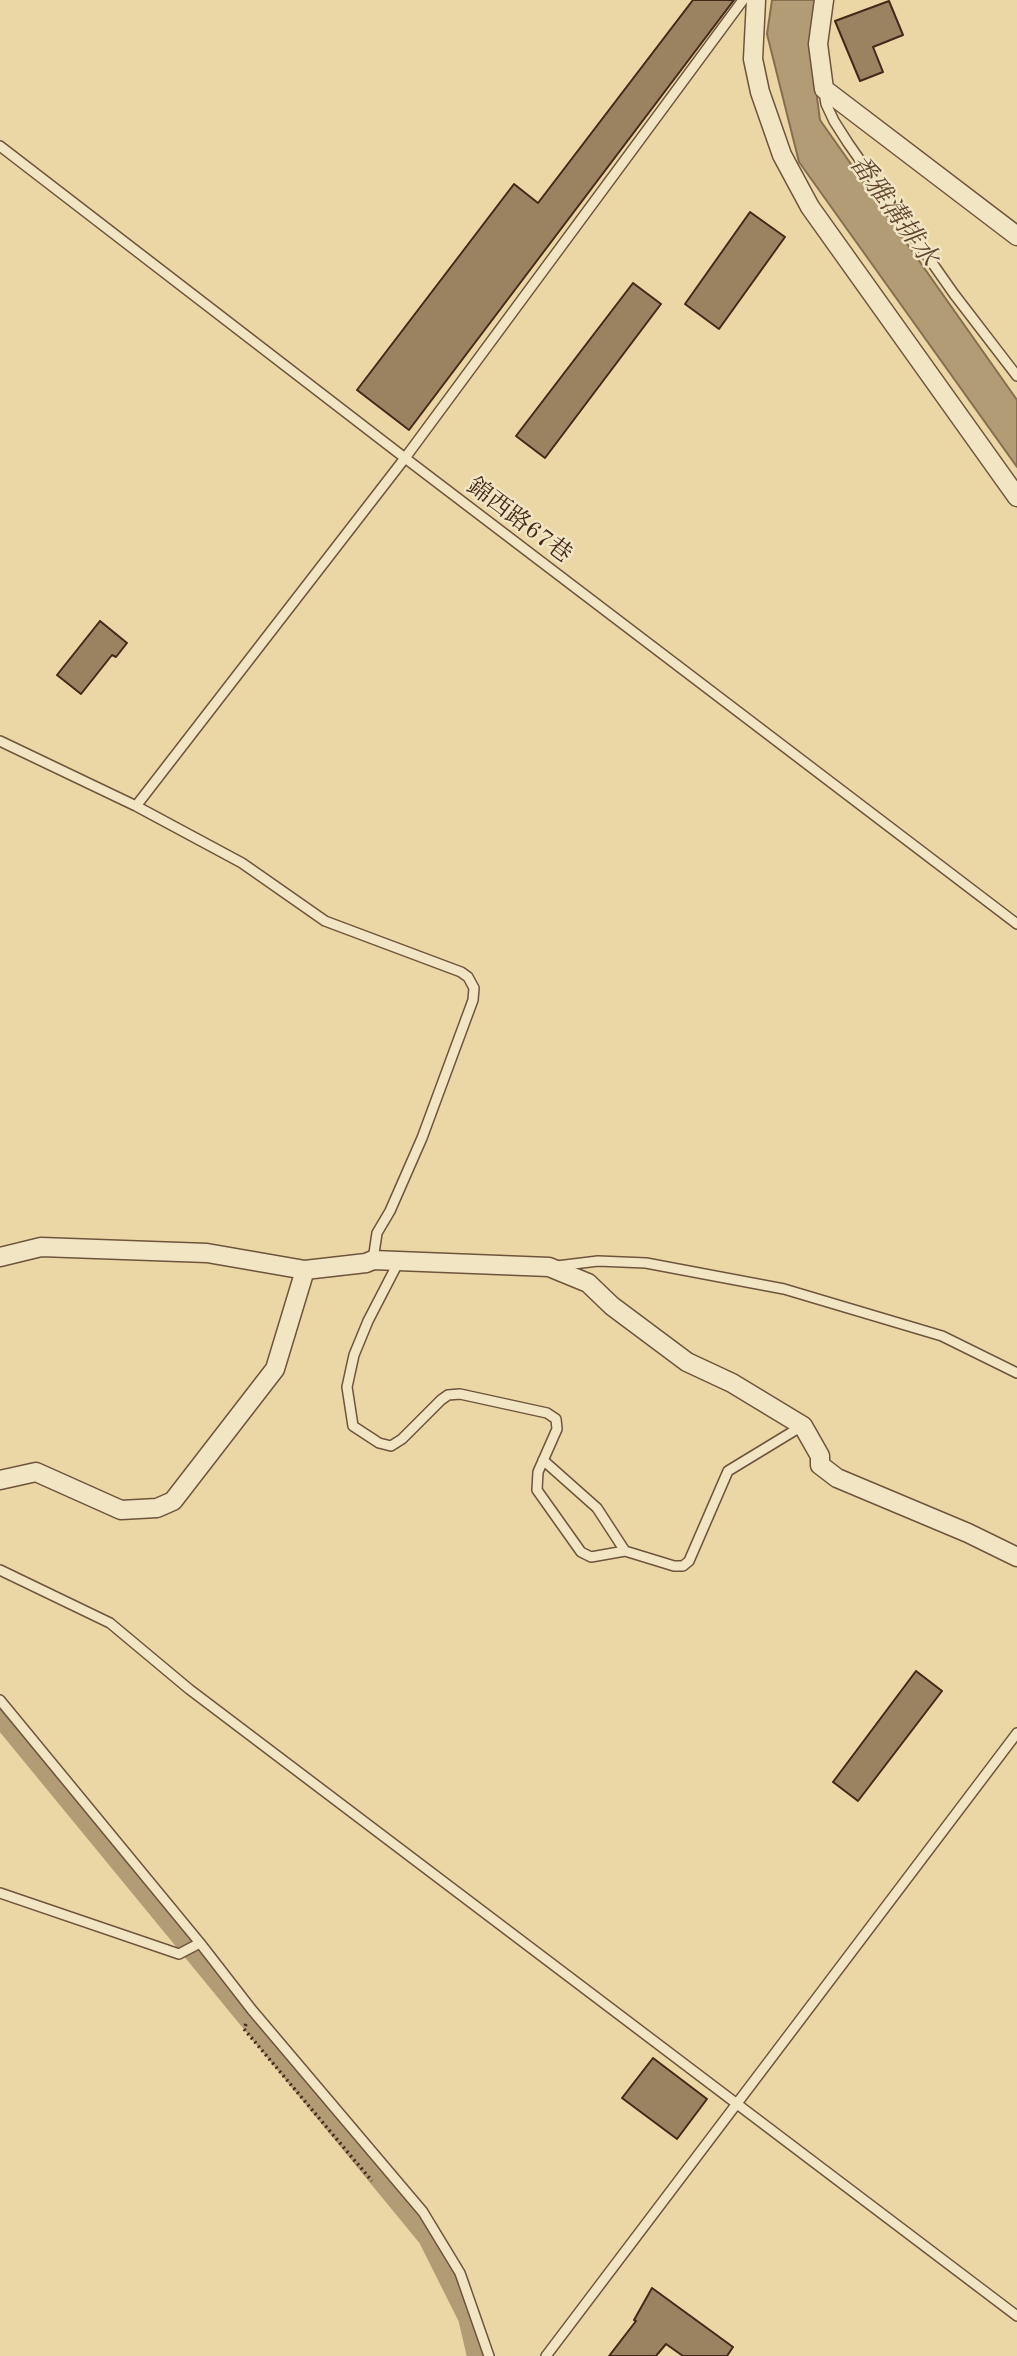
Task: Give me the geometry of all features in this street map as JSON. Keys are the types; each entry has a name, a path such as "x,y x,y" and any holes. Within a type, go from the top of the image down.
{"street":[{"path":"755,0 753,59 782,155 810,207 1017,497"},
{"path":"824,0 818,44 824,89 1017,236"},
{"path":"0,1257 41,1247 207,1253 305,1270 373,1260 549,1267 588,1283 612,1306 687,1362 732,1382 803,1426 820,1456 820,1465 837,1478 968,1533 1017,1557"},
{"path":"0,1480 36,1472 121,1510 157,1508 173,1501 275,1369 305,1270"}],"lane":[{"path":"136,806 404,458 743,0"},
{"path":"824,89 826,104 848,143 954,294 1017,376"},
{"name":"錦西路67巷","path":"0,146 404,458 1017,924"},
{"path":"0,741 136,806 242,863 325,921 461,972 472,984 473,1000 422,1138 390,1211 377,1233 373,1260"},
{"path":"399,1261 354,1355 347,1387 353,1426 379,1443 391,1446 402,1439 441,1400 448,1395 460,1394 547,1413 556,1419 557,1429 536,1479 537,1490 581,1552 591,1557 625,1551 674,1566 683,1566 689,1561 729,1471 803,1426"},
{"path":"549,1267 598,1261 646,1263 783,1289 942,1336 1017,1373"},
{"path":"543,1460 597,1508 625,1551"},
{"path":"0,1570 110,1623 189,1689 1017,2316"},
{"path":"0,1700 252,2010 423,2212 460,2273 489,2356"},
{"path":"546,2356 1017,1733"},
{"path":"0,1893 179,1954 200,1943"}],"path":[{"path":"244,2029 372,2181"}],"shaded area":[{"path":"772,0 819,0 812,60 820,120 1017,400 1017,467 799,162 767,34"}],"building":[{"path":"693,0 734,0 409,430 357,390 514,184 538,203"},
{"path":"889,1 903,35 873,47 883,72 860,81 835,21"},
{"path":"750,212 785,237 719,329 685,304"},
{"path":"633,283 661,304 545,458 516,436"},
{"path":"100,621 127,643 116,657 112,655 81,694 57,675"},
{"path":"916,1671 942,1691 858,1801 833,1782"},
{"path":"653,2058 707,2099 677,2139 622,2098"},
{"path":"652,2288 733,2347 727,2356 683,2356 666,2344 656,2356 609,2356 636,2321 634,2320"}],"waterway":[{"path":"0,1718 427,2238 467,2318 476,2356"}],"water label":[{"name":"番雅溝排水","path":"893,211"}]}
